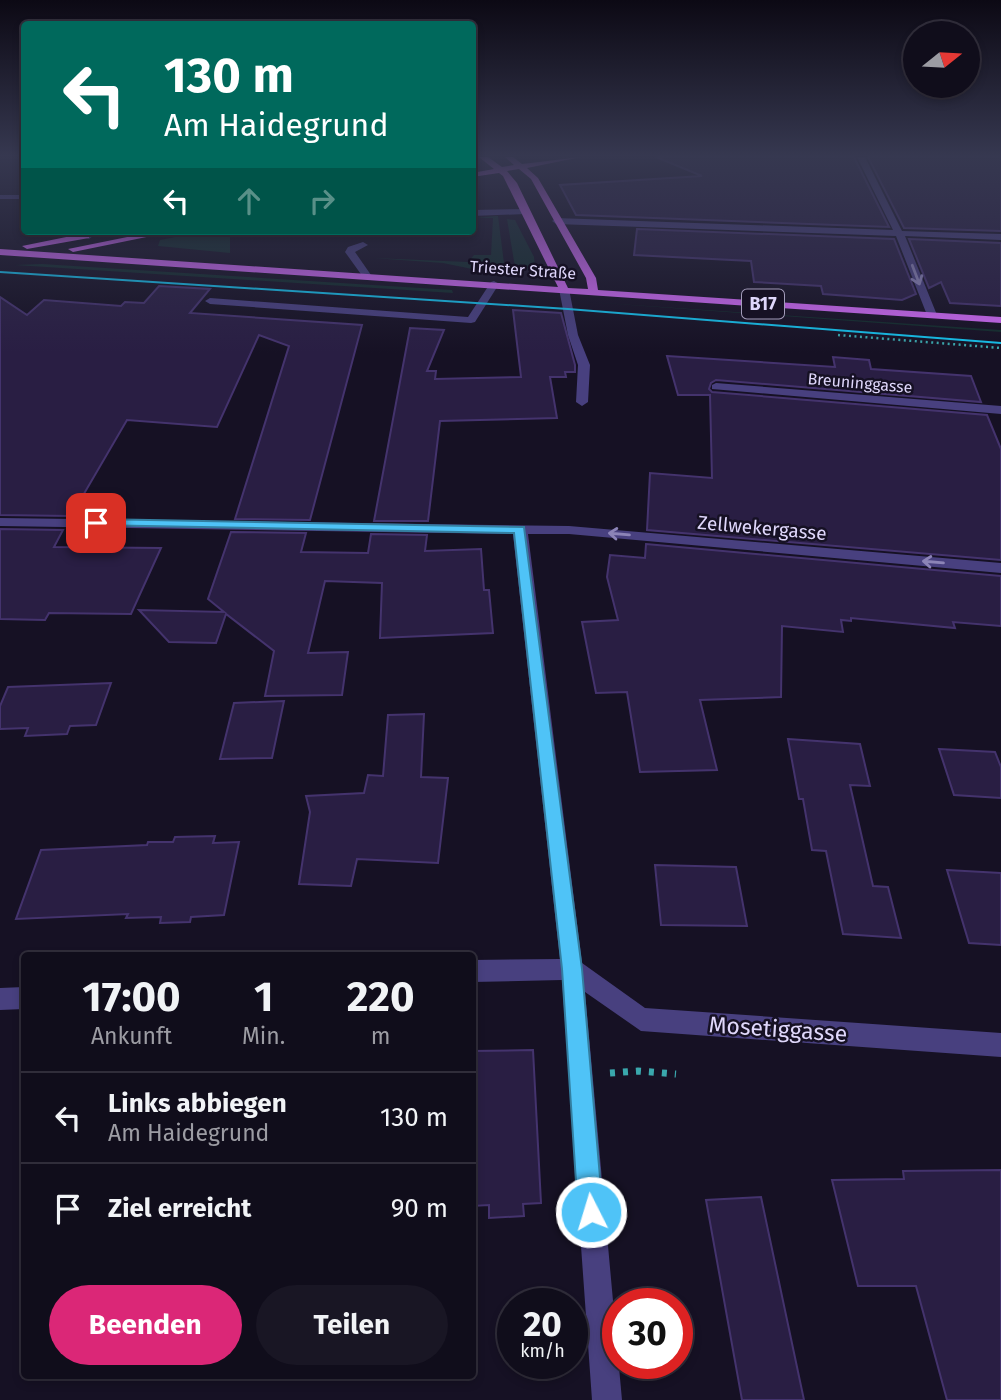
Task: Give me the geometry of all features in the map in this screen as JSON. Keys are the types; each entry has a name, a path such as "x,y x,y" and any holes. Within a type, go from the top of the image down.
{"main road":[{"path":"531,222 564,289"},
{"path":"557,222 591,278 594,292"},
{"path":"0,251 95,235"},
{"path":"0,261 151,235"},
{"path":"152,260 144,247 146,240 155,235"},
{"name":"Triester Straße","path":"0,251 1001,320"}],"street":[{"path":"589,222 1001,237"},
{"path":"894,222 932,315"},
{"path":"85,235 89,236"},
{"path":"363,245 350,252 366,275"},
{"path":"210,301 471,320 494,284"},
{"path":"564,289 573,335 584,365 582,402"},
{"name":"Breuninggasse","path":"716,387 1001,410"},
{"name":"Zellwekergasse","path":"0,522 569,530 1001,568"},
{"path":"520,529 572,969 607,1400"},
{"path":"476,971 572,969"},
{"name":"Mosetiggasse","path":"572,969 640,1019 1001,1045"},
{"path":"0,999 21,998"}],"path":[{"path":"837,335 1001,348"},
{"path":"579,1077 638,1070 676,1073"}],"green space":[{"path":"493,222 499,222 504,263 509,265 508,269 472,269 443,263 373,258 468,262 474,255 491,255"},
{"path":"508,222 516,222 534,257 535,266 530,270 515,267"},
{"path":"186,235 230,235 230,253 158,246 160,240"},
{"path":"42,264 452,290 453,293 15,265"},
{"path":"589,302 1001,330 1001,332"}],"building":[{"path":"767,222 887,222 889,227"},
{"path":"901,222 1001,222 1001,231 904,228"},
{"path":"637,229 894,239 916,294 902,300 823,294 821,286 754,282 751,261 634,255"},
{"path":"909,239 1001,243 1001,306 950,303 941,282 929,288"},
{"path":"159,286 210,289 190,313 362,325 310,520 235,519 289,346 259,335 217,427 127,420 71,516 0,515 0,297 27,315 44,300 121,306 125,302 144,303"},
{"path":"513,310 561,313 575,372 565,372 566,377 550,377 557,418 440,421 428,521 374,521 410,328 444,330 427,371 436,371 435,379 521,377"},
{"path":"667,356 835,367 833,357 869,360 871,369 971,376 981,402 716,380 711,383 709,389 712,392 987,415 1001,449 1001,560 647,530 650,473 712,478 710,395 678,395"},
{"path":"0,529 63,530 54,547 161,548 131,614 49,613 45,620 0,619"},
{"path":"231,532 306,533 301,552 368,553 371,534 427,535 425,551 481,549 484,590 489,590 493,633 380,638 382,583 325,581 308,653 348,652 342,695 265,696 274,651 226,614 216,643 169,642 139,610 224,612 208,599"},
{"path":"646,544 1001,576 1001,626 953,622 955,628 851,618 851,621 841,620 843,632 782,626 781,697 700,700 717,770 640,772 627,692 596,693 582,622 618,620 607,577 610,555 645,558"},
{"path":"111,683 96,725 70,726 67,734 25,736 28,728 0,729 0,706 8,687"},
{"path":"284,701 272,758 220,759 234,703"},
{"path":"424,714 421,777 448,778 438,863 357,859 351,886 299,884 310,812 306,796 364,793 368,775 383,776 388,715"},
{"path":"788,739 860,744 870,786 850,785 873,886 888,887 901,938 843,934 826,851 812,850"},
{"path":"939,749 995,752 1001,767 1001,798 954,795"},
{"path":"215,836 213,843 239,842 224,915 191,917 190,922 160,923 161,917 126,918 128,914 16,919 41,850 147,845 148,842 173,842 175,837"},
{"path":"655,865 736,867 747,926 661,925"},
{"path":"947,870 1001,873 1001,945 969,943"},
{"path":"533,1050 541,1203 523,1204 524,1216 489,1218 489,1205 476,1206 476,1051"},
{"path":"1001,1170 1001,1400 947,1400 916,1286 858,1286 832,1180 904,1179 903,1171"},
{"path":"761,1197 804,1400 742,1400 706,1200"}],"tram line":[{"path":"0,272 568,309 1001,343"}],"route":[{"path":"96,523 520,529 572,969 591,1212"}]}
